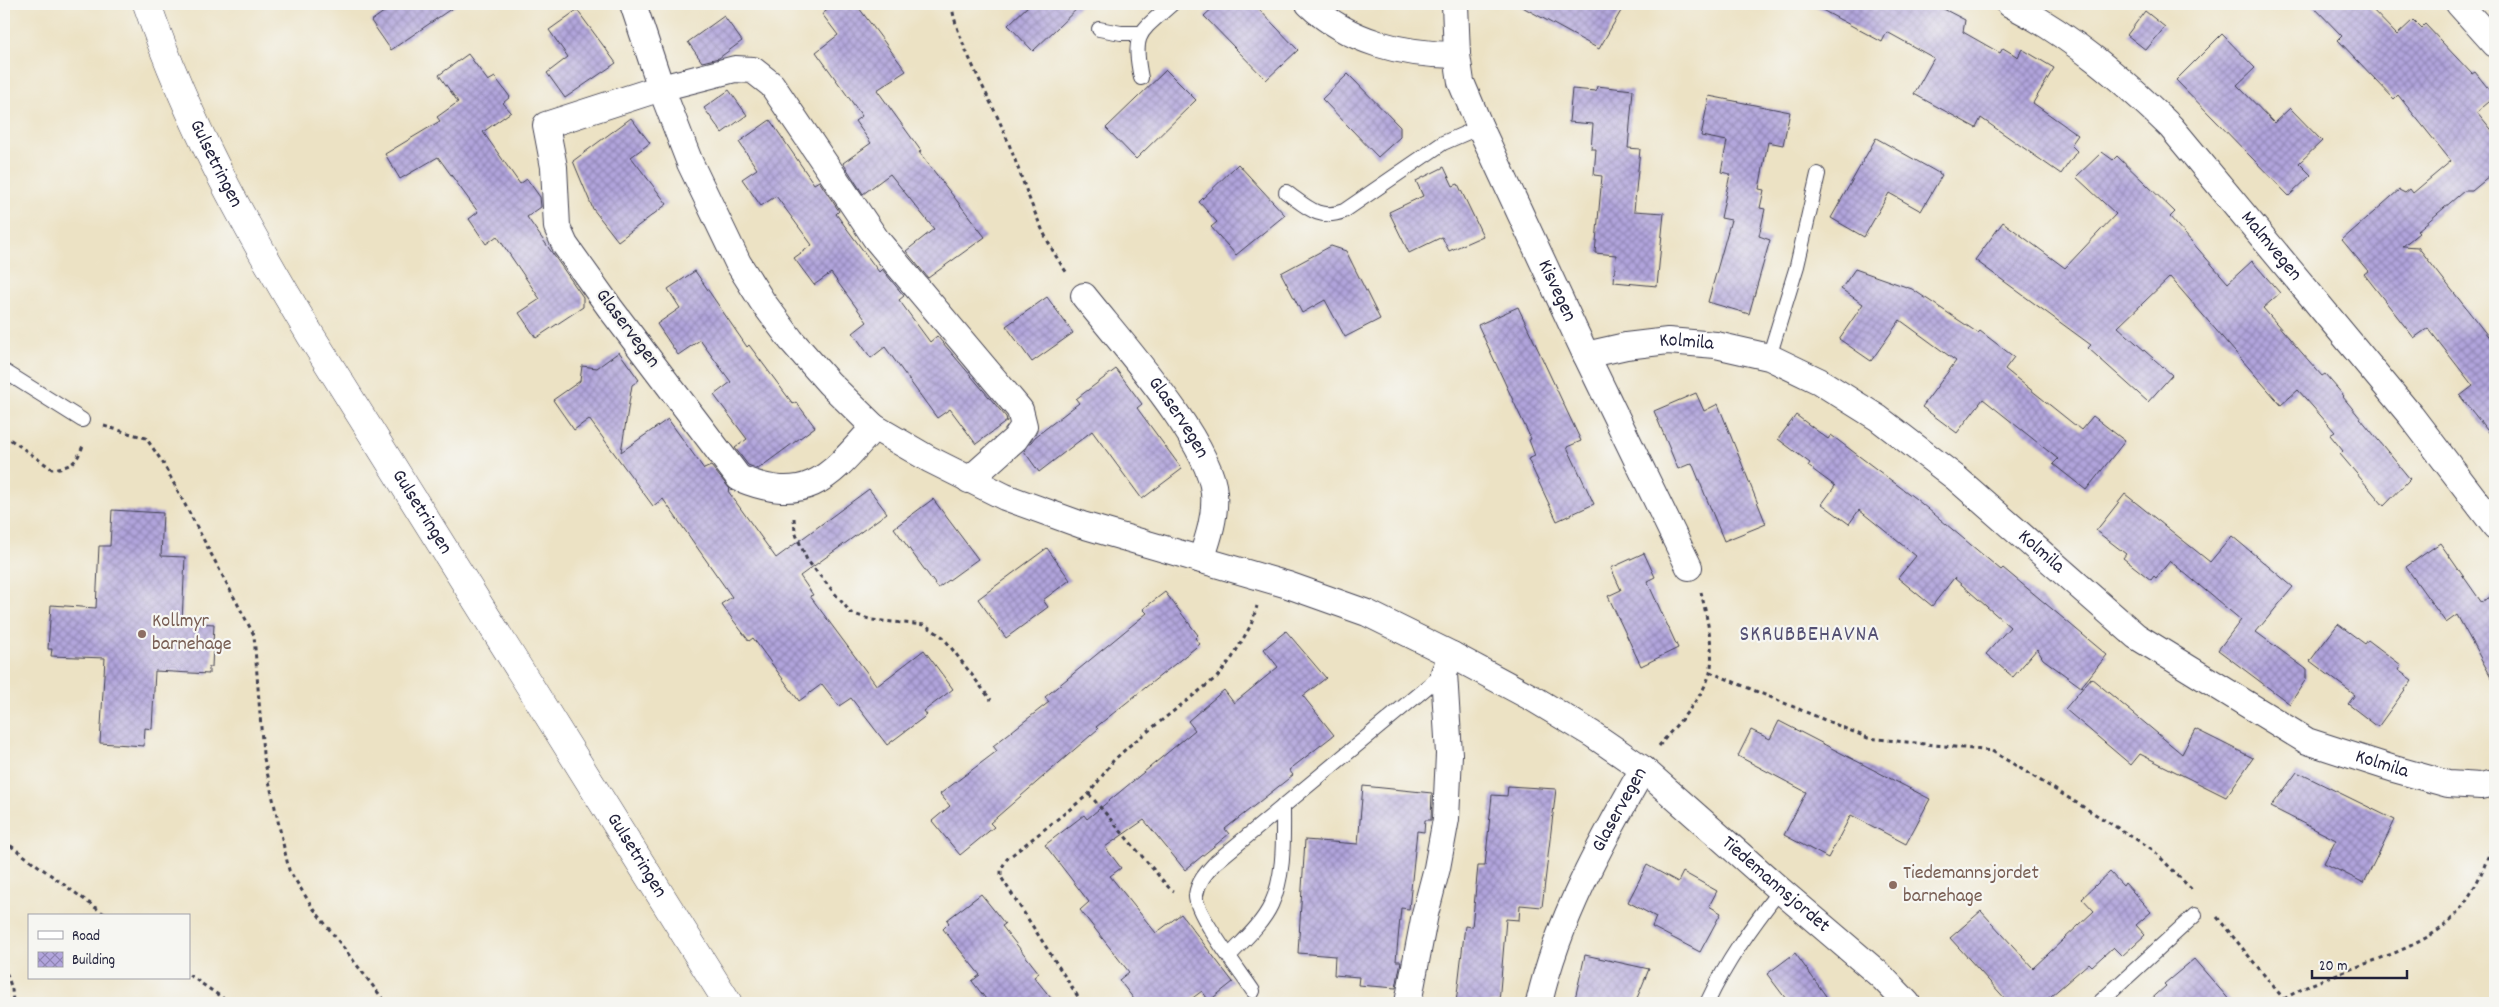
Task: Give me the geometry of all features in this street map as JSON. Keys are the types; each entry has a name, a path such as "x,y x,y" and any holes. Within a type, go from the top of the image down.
{"street":[{"name":"Gulsetringen","path":"147,4 174,78 203,145 251,236 310,336 728,1003"},
{"name":"Glaservegen","path":"633,4 661,88 716,220 738,263 762,301 792,340 830,383 874,427 968,480 1005,497 1082,525 1265,578 1367,613 1448,664 1542,704 1643,769 1615,818 1568,913 1548,965 1539,1003"},
{"path":"1309,4 1318,12 1360,37 1396,50 1428,55 1457,55"},
{"name":"Kisvegen","path":"1455,4 1457,55 1461,82 1480,128 1586,355 1689,567"},
{"name":"Malmvegen","path":"2010,4 2040,20 2082,47 2130,87 2171,127 2411,416 2495,526"},
{"path":"2458,4 2495,44"},
{"name":"Glaservegen","path":"874,427 841,464 818,483 791,489 760,486 739,478 610,308 565,245 558,227 554,167 546,125 661,88 735,69 753,70 772,85 876,239 1020,410 1024,426 1015,439 968,480"},
{"name":"Glaservegen","path":"1084,296 1163,396 1191,437 1211,474 1214,493 1211,526 1201,560"},
{"name":"Kolmila","path":"1586,355 1626,346 1668,341 1716,345 1769,358 1819,380 1878,418 1956,478 2136,636 2307,741 2448,784 2481,786 2495,783"},
{"path":"1408,1003 1424,914 1437,868 1446,819 1449,754 1448,664"},
{"name":"Tiedemannsjordet","path":"1643,769 1881,976 1907,1003"}],"lane":[{"path":"1141,78 1136,44 1140,33 1172,4"},
{"path":"1099,29 1122,33 1140,33"},
{"path":"1286,192 1317,214 1332,216 1344,211 1443,143 1480,128"},
{"path":"1769,358 1797,266 1818,174"},
{"path":"4,371 82,420"},
{"path":"1254,991 1200,913 1195,897 1199,881 1216,862 1448,664"},
{"path":"1230,955 1253,931 1271,905 1280,877 1283,852 1283,806"},
{"path":"1707,1003 1719,976 1748,932 1780,890"},
{"path":"2099,1003 2195,915"}],"path":[{"path":"952,4 961,37 1016,160 1039,223 1057,258 1084,296"},
{"path":"4,435 52,469 70,466 78,459 85,440 82,420 146,438 163,463 254,636 263,754 289,870 313,908 386,1003"},
{"path":"791,489 796,532 807,560 851,612 872,620 925,625 943,637 992,700"},
{"path":"1643,769 1695,700 1710,672 1710,639 1707,615 1701,590 1689,567"},
{"path":"1082,1003 1001,877 1000,869 1007,859 1089,794 1113,761 1217,677 1232,658 1251,625 1265,578"},
{"path":"1710,672 1868,738 1992,751 2152,849 2200,898"},
{"path":"1089,794 1170,888 1195,897"},
{"path":"2284,999 2303,987 2403,948 2435,932 2457,913 2477,883 2495,834"},
{"path":"4,841 104,914"},
{"path":"2213,913 2288,1003"},
{"path":"4,966 12,989 13,1003"},
{"path":"190,975 230,1003"}],"building":[{"path":"395,4 458,4 391,50 371,21"},
{"path":"836,4 856,4 906,71 877,90 921,151 919,152 985,237 928,278 906,251 934,229 890,174 863,194 843,163 871,143 855,121 862,116 816,52 838,35 822,14"},
{"path":"1030,4 1082,4 1033,51 1008,25"},
{"path":"1217,4 1254,4 1298,50 1266,80 1204,16"},
{"path":"1517,4 1625,4 1599,49"},
{"path":"1811,4 1934,4 1965,20 1963,32 2000,53 2003,48 2018,57 2022,49 2054,68 2033,103 2078,135 2071,145 2077,151 2061,174 1981,118 1976,128 1914,94 1934,58 1887,32 1882,42"},
{"path":"2311,4 2367,4 2397,35 2413,20 2421,28 2425,24 2472,74 2475,72 2495,97 2477,112 2495,134 2495,172 2472,191 2464,191 2417,231 2419,233 2403,246 2418,247 2495,345 2495,440 2460,396 2473,386 2428,328 2414,338 2364,274 2368,271 2342,240 2399,190 2405,193 2410,189 2413,193 2451,161 2398,95 2394,99 2338,40 2342,36"},
{"path":"577,10 616,63 565,98 547,73 568,57 549,30"},
{"path":"2145,11 2165,27 2146,50 2127,35"},
{"path":"724,16 742,41 719,58 702,62 688,42"},
{"path":"2222,34 2255,68 2237,85 2274,123 2290,108 2322,141 2299,163 2311,175 2289,196 2176,80"},
{"path":"468,54 488,81 495,77 510,97 503,103 511,112 483,132 520,184 527,179 540,197 541,207 527,217 583,297 583,307 536,338 519,313 540,299 497,236 486,244 469,219 478,212 438,157 400,179 385,154 440,121 437,117 458,102 439,75"},
{"path":"1166,70 1196,100 1136,159 1106,128"},
{"path":"1348,74 1400,127 1400,137 1378,157 1322,99"},
{"path":"1597,86 1633,90 1628,148 1640,149 1634,211 1664,213 1657,286 1614,282 1616,255 1595,253 1602,176 1594,175 1596,149 1591,149 1593,124 1569,122 1572,89 1596,91"},
{"path":"729,90 747,115 722,133 704,108"},
{"path":"1709,96 1790,112 1783,145 1768,142 1759,189 1764,190 1760,208 1765,209 1759,236 1770,240 1749,314 1708,302 1731,220 1721,218 1730,174 1721,172 1727,141 1701,136"},
{"path":"631,118 650,143 631,157 667,204 618,241 593,209 573,161"},
{"path":"770,120 814,184 819,181 839,211 836,214 879,272 882,269 904,296 899,300 930,342 937,336 1006,417 1007,421 976,444 950,409 937,418 885,347 871,358 853,333 867,322 831,273 814,285 794,258 812,245 776,196 761,206 742,179 757,169 739,142"},
{"path":"1876,138 1942,175 1921,211 1889,193 1864,237 1831,218"},
{"path":"2102,152 2113,160 2117,156 2175,212 2170,217 2228,283 2252,261 2280,293 2263,308 2322,376 2325,374 2344,396 2410,479 2384,506 2340,454 2343,451 2330,435 2335,432 2298,390 2281,405 2170,277 2118,327 2172,375 2148,402 2088,348 2091,345 1975,260 2003,222 2065,268 2116,214 2076,177"},
{"path":"1238,164 1285,215 1236,255 1211,227 1217,222 1199,202"},
{"path":"1444,167 1453,186 1458,184 1483,236 1449,251 1442,237 1409,253 1389,212 1423,196 1416,181"},
{"path":"1331,246 1346,251 1380,319 1345,337 1325,300 1302,313 1281,273"},
{"path":"1855,269 1912,289 1978,333 1980,331 2014,357 2005,369 2081,430 2093,416 2125,441 2086,490 2053,464 2058,459 1983,399 1957,433 1922,407 1956,361 1900,320 1871,361 1839,339 1863,304 1841,289"},
{"path":"695,271 747,347 749,345 793,404 796,402 815,427 758,469 748,465 735,448 747,439 714,395 731,382 700,340 678,355 657,324 680,308 668,289"},
{"path":"1047,297 1073,333 1032,362 1006,326"},
{"path":"1518,307 1581,441 1567,447 1594,504 1557,521 1528,459 1535,456 1529,440 1531,439 1478,325"},
{"path":"619,352 639,380 632,385 621,452 668,419 704,469 711,466 730,489 728,491 776,558 869,489 887,513 800,576 813,595 810,596 877,686 924,650 953,689 924,711 927,715 887,745 851,698 839,706 822,684 799,701 753,638 749,641 721,604 732,597 663,499 653,506 589,419 574,430 553,400 580,381 582,366 597,368"},
{"path":"1116,369 1142,404 1137,408 1182,469 1142,499 1092,431 1039,472 1024,451 1035,437 1079,403 1076,399"},
{"path":"1696,393 1704,411 1718,404 1766,524 1724,541 1692,463 1678,469 1654,411"},
{"path":"1796,415 1828,439 1831,435 1916,499 2001,570 2003,568 2107,655 2081,687 2043,659 2037,649 2013,677 1986,654 2010,627 1954,578 1932,606 1898,578 1916,556 1859,510 1849,524 1822,504 1835,486 1808,466 1810,463 1778,439"},
{"path":"2125,494 2210,562 2232,536 2293,587 2256,632 2306,669 2306,679 2290,704 2218,650 2241,620 2170,561 2156,578 2154,576 2151,580 2123,558 2126,554 2096,531"},
{"path":"933,499 978,559 938,588 894,528"},
{"path":"112,510 163,513 161,556 185,557 182,622 214,624 212,667 209,667 209,674 155,671 152,729 145,728 144,746 100,743 105,658 51,656 52,649 48,649 51,605 96,608 99,546 110,546"},
{"path":"2440,543 2482,603 2495,593 2495,684 2457,615 2446,623 2406,567"},
{"path":"1047,548 1070,580 1043,600 1048,607 1006,638 978,599"},
{"path":"1644,553 1655,577 1647,581 1678,648 1641,666 1608,596 1621,590 1611,568"},
{"path":"1165,592 1198,635 1195,638 1200,644 1096,727 1098,729 990,823 994,827 960,855 932,821 950,806 940,794 997,751 993,746 1049,702 1045,697 1147,613 1143,609"},
{"path":"2338,624 2365,644 2368,640 2401,665 2398,670 2412,680 2378,727 2348,704 2355,695 2310,661"},
{"path":"1286,631 1326,678 1303,696 1334,735 1289,770 1293,775 1225,829 1229,834 1185,870 1144,820 1105,847 1121,868 1110,876 1156,933 1181,914 1233,982 1209,1001 1202,991 1186,1003 1137,1003 1119,980 1129,972 1080,910 1089,902 1045,845 1084,815 1087,819 1195,730 1188,721 1224,690 1234,703 1278,667 1264,649"},
{"path":"2091,678 2182,754 2195,729 2253,758 2226,797 2140,754 2131,765 2065,709"},
{"path":"1779,721 1930,799 1906,844 1851,815 1828,858 1784,835 1806,792 1738,756 1751,730 1770,739"},
{"path":"2297,772 2395,820 2364,883 2324,863 2336,840 2271,807"},
{"path":"1363,786 1432,793 1431,820 1425,820 1424,832 1417,831 1409,909 1401,908 1396,961 1401,961 1396,988 1358,985 1359,977 1334,975 1335,956 1298,953 1305,840 1358,844"},
{"path":"1508,786 1556,789 1542,907 1520,905 1519,920 1506,919 1499,1003 1456,1003 1465,926 1472,927 1478,866 1485,866 1492,795 1507,796"},
{"path":"1647,865 1678,882 1683,872 1717,891 1709,906 1721,913 1700,952 1652,927 1656,917 1628,902"},
{"path":"2110,872 2123,886 2125,883 2151,912 2136,925 2145,935 2122,956 2113,947 2092,966 2089,963 2043,1003 2009,1003 1950,938 1981,911 2033,968 2094,911 2082,898"},
{"path":"981,894 1005,924 1002,926 1039,973 1034,977 1055,1003 989,1003 972,981 980,975 943,929 949,923 947,920"},
{"path":"1795,953 1831,1003 1789,1003 1767,974"},
{"path":"1585,955 1649,969 1635,1003 1574,1003"},
{"path":"2194,959 2232,1003 2147,1003 2166,986 2164,984"}],"place":[{"name":"Kollmyr barnehage","path":"142,634"},
{"name":"Tiedemannsjordet barnehage","path":"1893,885"}],"district":[{"name":"SKRUBBEHAVNA","path":"1810,635"}]}
